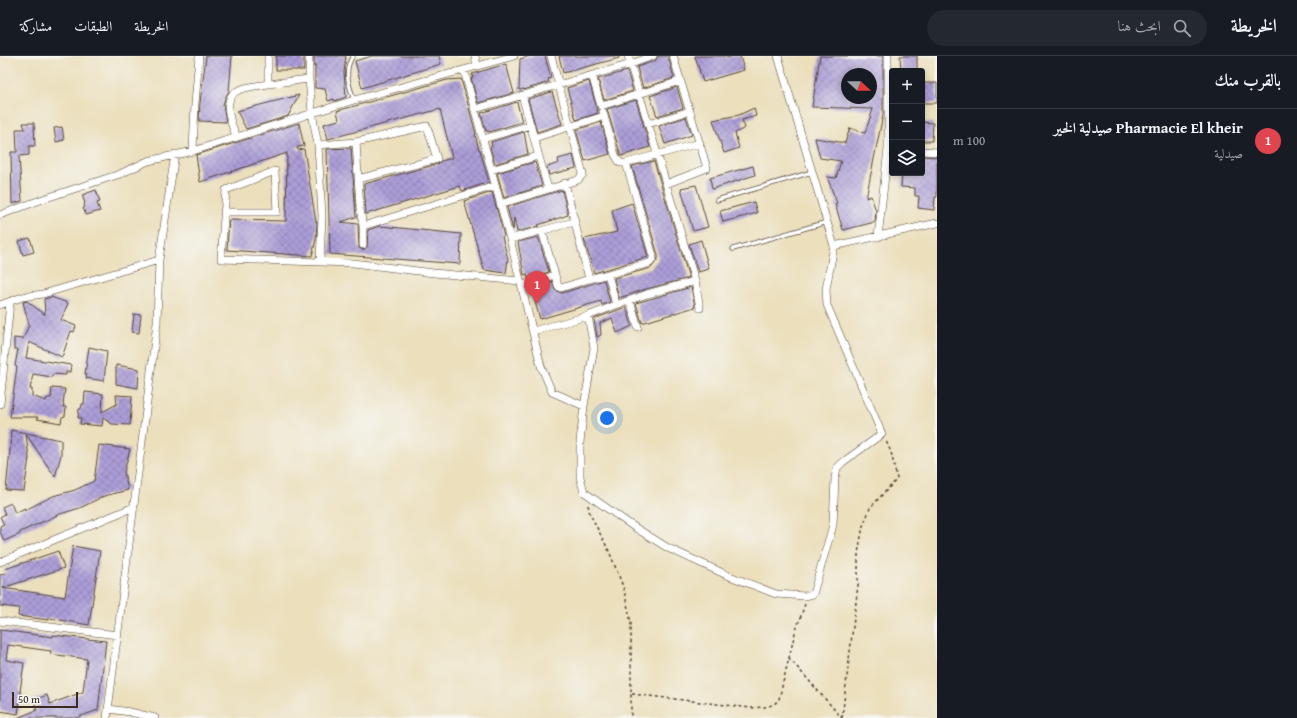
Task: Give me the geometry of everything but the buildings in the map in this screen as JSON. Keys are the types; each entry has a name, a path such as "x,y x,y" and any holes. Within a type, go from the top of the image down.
{"street":[{"path":"193,151 194,111 199,56"},
{"path":"268,56 268,84"},
{"path":"309,56 309,79 312,113 318,145 322,216 320,261"},
{"path":"475,56 477,66"},
{"path":"0,215 42,199 120,174 148,161 193,151 354,100 514,56"},
{"path":"500,204 578,180 583,174 551,56"},
{"path":"628,56 695,281 700,308"},
{"path":"475,109 654,56"},
{"path":"666,184 707,168 673,56"},
{"path":"588,316 594,348 584,406 580,442 580,477 584,492 631,525 668,548 727,575 776,594 809,596 813,594 834,525 835,478 837,468 882,434 827,305 825,297 834,246 778,56"},
{"path":"888,56 890,140"},
{"path":"464,70 510,239 542,366 552,392 584,406"},
{"path":"592,75 615,156 620,163 626,163 700,143"},
{"path":"237,137 232,127 229,111 231,96 236,91 243,88 309,79"},
{"path":"602,106 680,81"},
{"path":"522,95 548,189"},
{"path":"648,124 690,111"},
{"path":"534,138 604,116"},
{"path":"483,139 530,125"},
{"path":"318,145 356,142 427,126 437,159 358,179"},
{"path":"356,142 360,209 363,226 363,246"},
{"path":"925,151 937,152"},
{"path":"107,718 157,323 160,260 175,154"},
{"path":"491,170 538,156"},
{"path":"878,237 889,156"},
{"path":"542,231 558,286 561,288 650,263 653,258 626,163"},
{"path":"224,212 277,212 275,171 226,190 224,212 221,259 353,263 521,283 555,275"},
{"path":"565,184 589,279"},
{"path":"363,226 495,186"},
{"path":"510,239 574,222"},
{"path":"834,246 937,223"},
{"path":"0,305 22,297 43,294 160,260"},
{"path":"608,274 616,305"},
{"path":"533,330 588,316 647,294 695,281"},
{"path":"630,301 638,327"},
{"path":"0,404 10,302"},
{"path":"0,562 134,507"},
{"path":"0,621 118,635"},
{"path":"109,709 155,718"}],"lane":[{"path":"353,56 348,65 347,74 354,100"},
{"path":"717,200 812,172"},
{"path":"733,249 827,222"}],"path":[{"path":"842,718 858,585 858,553 863,526 870,508 897,479 892,452 882,434"},
{"path":"584,492 590,514 609,552 624,589 631,623 631,718"},
{"path":"632,694 751,708 771,706 779,699 800,615 809,596"},
{"path":"789,658 842,718"}],"place":[{"name":"Pharmacie El kheir صيدلية الخير","path":"537,304"}]}
